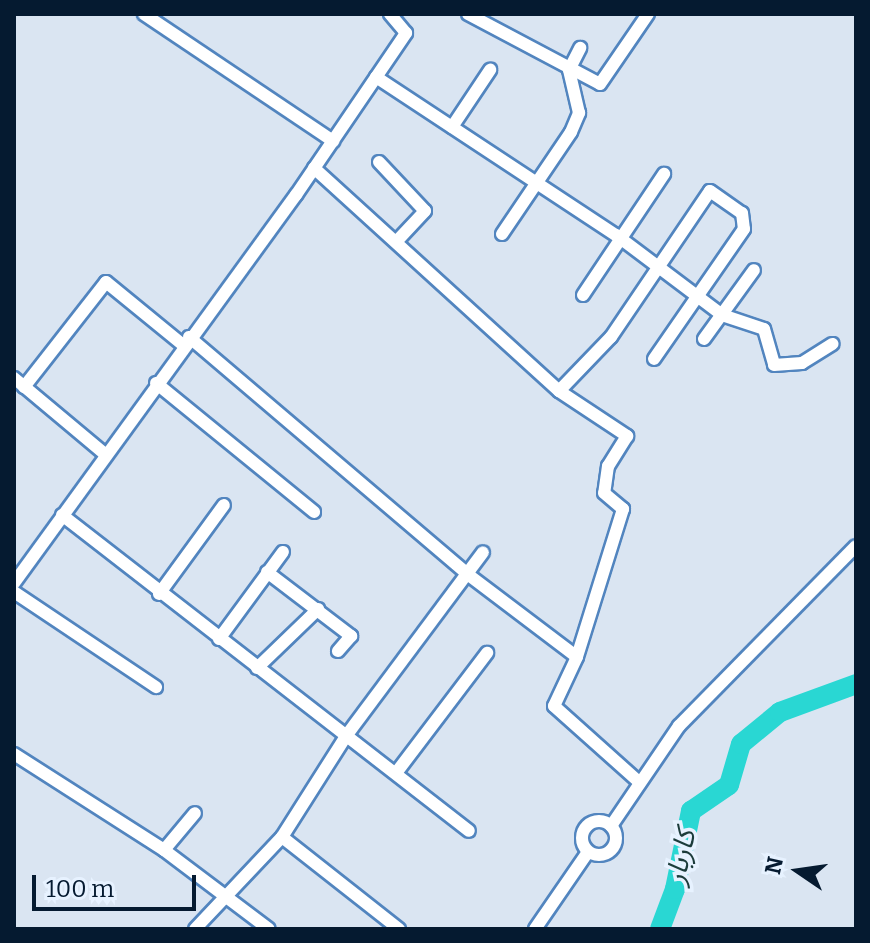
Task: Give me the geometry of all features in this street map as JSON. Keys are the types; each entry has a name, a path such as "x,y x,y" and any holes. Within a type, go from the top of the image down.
{"street":[{"path":"144,14 333,141"},
{"path":"14,583 314,168 406,33 390,14"},
{"path":"468,14 600,84 648,14"},
{"path":"502,234 579,113 569,70 580,48"},
{"path":"452,127 490,70"},
{"path":"376,77 620,240 722,315 764,329 774,365 802,363 832,344"},
{"path":"379,162 425,211 396,242"},
{"path":"314,168 559,391 627,436 608,466 604,493 623,509 577,657 554,706 640,783"},
{"path":"583,295 664,174"},
{"path":"559,391 611,337 710,191 742,213 744,229 654,359"},
{"path":"704,339 754,270"},
{"path":"105,454 19,383 106,282 186,341 466,573 577,657"},
{"path":"156,383 314,512"},
{"path":"159,594 224,505"},
{"path":"62,515 159,594 469,831"},
{"path":"588,852 604,855 613,848 611,826 679,726 856,546"},
{"path":"219,639 283,552"},
{"path":"195,929 282,837 346,736 483,552"},
{"path":"267,572 351,636 338,651"},
{"path":"14,592 156,687"},
{"path":"257,668 318,609"},
{"path":"396,773 487,653"},
{"path":"14,754 164,850 269,929"},
{"path":"164,850 195,813"},
{"path":"588,852 581,837 585,827 601,821 611,826"},
{"path":"282,837 399,929"},
{"path":"535,929 588,852"}],"waterway":[{"name":"کاربار","path":"660,929 675,889 691,811 729,785 741,744 780,712 856,684"}]}
